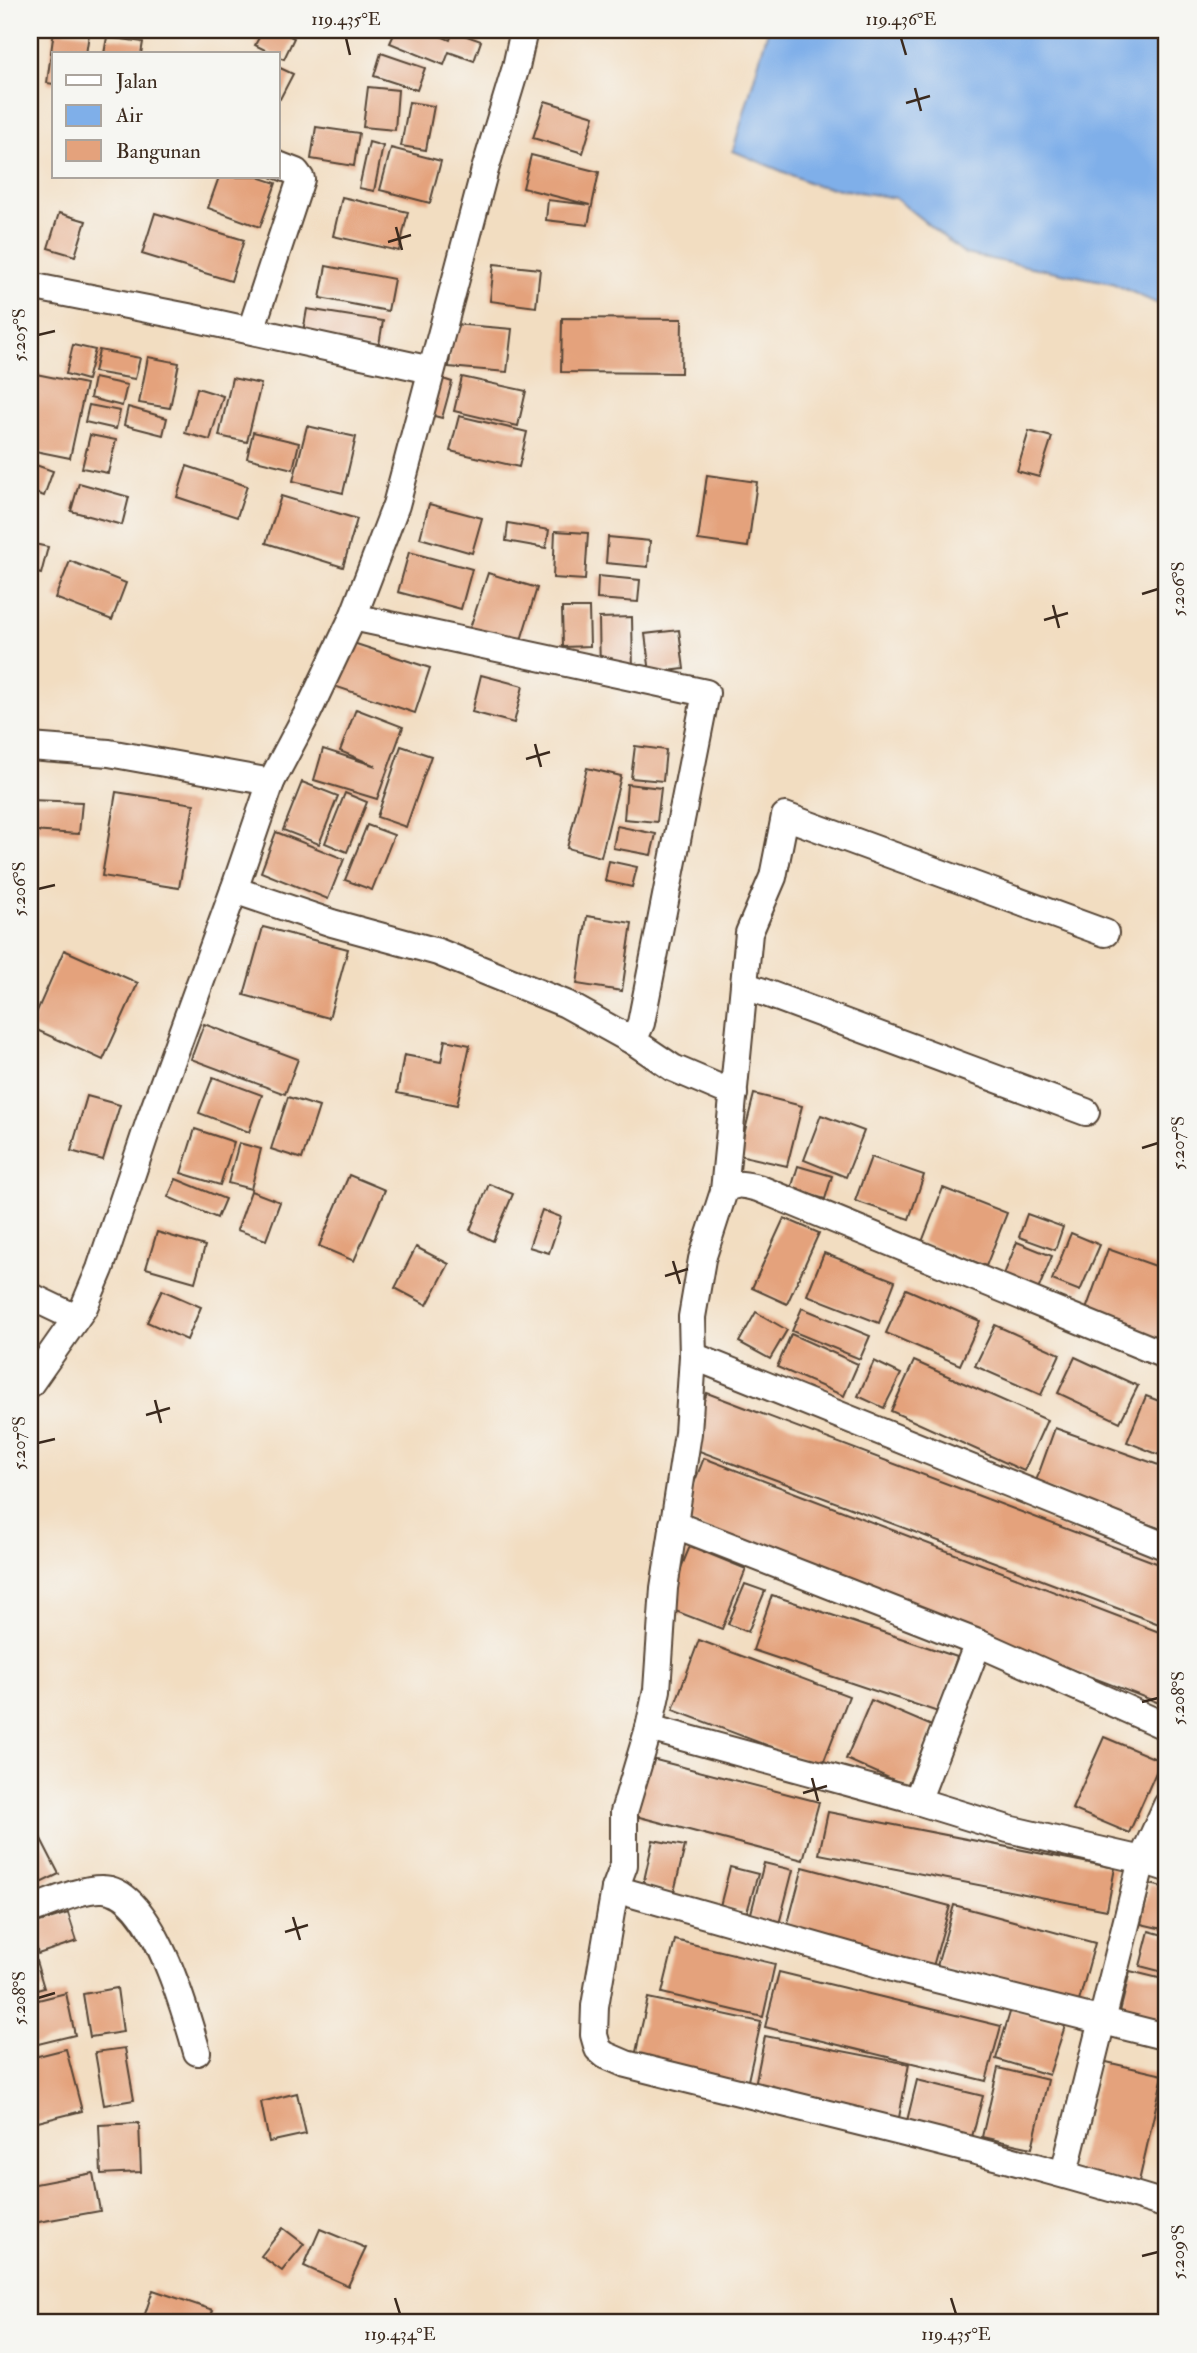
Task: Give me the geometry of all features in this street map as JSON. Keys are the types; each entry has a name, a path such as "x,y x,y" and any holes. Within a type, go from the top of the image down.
{"street":[{"path":"30,1384 85,1307 271,782 309,712 353,617 396,505 524,30"},
{"path":"251,330 301,179 296,172 280,166"},
{"path":"30,286 251,330 431,370"},
{"path":"353,617 706,693 648,994 641,1023 633,1041"},
{"path":"30,747 110,753 271,782"},
{"path":"1105,933 785,816 773,877 749,933 724,1191 702,1259 692,1317 693,1356 688,1433 664,1588 657,1690 649,1728 624,1812 624,1865 615,1889 593,2028 598,2049 604,2056 626,2064 1064,2173 1167,2205"},
{"path":"234,890 332,923 438,952 566,1004 633,1041 673,1068 734,1094"},
{"path":"744,985 1086,1112"},
{"path":"724,1191 736,1184 758,1188 1167,1356"},
{"path":"30,1296 76,1318"},
{"path":"693,1356 1167,1546"},
{"path":"673,1524 978,1643 1167,1727"},
{"path":"918,1801 978,1643"},
{"path":"649,1728 918,1801 1008,1829 1167,1868"},
{"path":"1064,2173 1142,1860 1167,1805"},
{"path":"30,1910 105,1888 124,1897 156,1939 176,1985 197,2052"},
{"path":"615,1889 900,1970 1167,2037"}],"water":[{"path":"768,30 1167,30 1167,308 1112,283 965,254 895,198 815,185 733,151"}],"building":[{"path":"54,30 89,34 86,52 52,52 52,84 47,83"},
{"path":"263,30 278,30 294,38 284,59 280,58 280,52 269,52 255,45"},
{"path":"396,30 426,30 450,40 453,31 481,41 474,61 449,52 444,65 390,43"},
{"path":"107,37 143,42 141,52 104,52"},
{"path":"381,53 425,68 417,90 374,76"},
{"path":"280,68 293,74 280,99"},
{"path":"368,87 398,90 395,130 363,127"},
{"path":"545,101 594,116 583,153 533,138"},
{"path":"409,102 434,106 426,150 401,146"},
{"path":"316,127 359,133 354,166 311,159"},
{"path":"369,142 383,146 374,191 359,188"},
{"path":"391,148 441,161 430,203 380,190"},
{"path":"531,155 599,172 588,225 546,220 548,200 590,205 523,188"},
{"path":"219,178 261,178 276,183 260,227 208,208"},
{"path":"342,197 408,212 399,251 333,236"},
{"path":"59,213 86,221 75,256 48,248"},
{"path":"155,213 244,240 231,281 142,254"},
{"path":"494,264 540,269 536,307 490,301"},
{"path":"326,266 394,279 388,311 320,298"},
{"path":"307,309 383,321 378,351 302,338"},
{"path":"562,318 682,319 681,373 561,372"},
{"path":"453,324 512,329 507,372 449,367"},
{"path":"73,345 95,350 87,380 66,374"},
{"path":"99,350 140,358 135,379 94,372"},
{"path":"148,357 179,363 170,408 139,403"},
{"path":"31,373 86,384 70,458 30,450"},
{"path":"437,377 452,382 442,418 427,414"},
{"path":"462,377 526,391 518,426 454,411"},
{"path":"94,378 127,385 122,406 90,398"},
{"path":"232,378 261,384 247,442 219,436"},
{"path":"197,388 223,396 210,440 185,433"},
{"path":"89,405 120,411 116,429 85,422"},
{"path":"128,407 167,418 163,435 124,425"},
{"path":"459,416 527,432 519,467 450,451"},
{"path":"307,426 356,437 343,493 293,481"},
{"path":"1029,431 1052,437 1039,477 1017,471"},
{"path":"253,432 299,443 293,469 247,458"},
{"path":"90,435 116,440 108,473 82,468"},
{"path":"30,463 53,471 44,496 30,491"},
{"path":"187,466 247,486 237,517 177,497"},
{"path":"707,475 757,482 748,547 698,540"},
{"path":"79,483 129,497 122,525 71,511"},
{"path":"281,496 357,519 343,567 266,543"},
{"path":"429,504 482,518 472,553 420,538"},
{"path":"508,523 549,530 546,548 506,541"},
{"path":"555,531 588,533 585,580 553,578"},
{"path":"608,537 650,541 648,567 606,563"},
{"path":"30,543 48,547 41,574 30,571"},
{"path":"409,552 472,569 461,609 398,592"},
{"path":"70,561 126,583 112,620 55,598"},
{"path":"488,573 537,588 518,650 468,634"},
{"path":"598,576 640,580 638,602 597,599"},
{"path":"562,608 589,608 590,646 563,647"},
{"path":"632,617 633,672 600,673 599,618"},
{"path":"679,630 684,669 650,673 645,634"},
{"path":"350,642 430,668 415,713 334,686"},
{"path":"481,675 523,686 514,723 472,712"},
{"path":"356,709 403,727 377,799 314,780 323,749 376,766 340,751"},
{"path":"401,746 431,756 406,827 377,817"},
{"path":"635,746 666,750 663,781 631,778"},
{"path":"587,768 621,776 601,857 567,848"},
{"path":"302,782 338,796 319,844 283,830"},
{"path":"627,784 661,788 657,822 624,819"},
{"path":"116,792 194,804 179,888 102,876"},
{"path":"345,793 367,802 347,852 325,843"},
{"path":"30,800 82,802 79,834 30,831"},
{"path":"367,825 394,835 372,890 345,880"},
{"path":"617,826 656,834 651,855 613,848"},
{"path":"276,832 344,859 328,899 261,872"},
{"path":"609,861 637,867 632,887 605,881"},
{"path":"587,916 632,923 622,991 577,984"},
{"path":"263,927 348,949 329,1018 244,995"},
{"path":"64,950 138,983 103,1060 30,1027"},
{"path":"204,1024 298,1059 285,1094 191,1059"},
{"path":"445,1040 470,1045 457,1105 397,1093 404,1055 441,1062"},
{"path":"213,1077 262,1095 249,1132 199,1113"},
{"path":"754,1094 802,1106 787,1166 739,1155"},
{"path":"87,1096 120,1105 103,1160 71,1151"},
{"path":"288,1097 319,1107 302,1159 271,1149"},
{"path":"821,1115 864,1131 846,1177 804,1160"},
{"path":"195,1129 234,1142 220,1185 181,1173"},
{"path":"239,1143 261,1149 251,1189 228,1183"},
{"path":"871,1157 924,1175 909,1219 855,1201"},
{"path":"798,1166 832,1176 825,1199 791,1189"},
{"path":"349,1175 385,1190 354,1261 319,1246"},
{"path":"176,1179 225,1199 217,1218 168,1197"},
{"path":"489,1184 513,1194 493,1241 470,1230"},
{"path":"943,1188 1007,1213 986,1266 922,1242"},
{"path":"251,1191 280,1202 266,1240 237,1230"},
{"path":"542,1210 561,1217 549,1253 529,1247"},
{"path":"1027,1214 1063,1227 1055,1250 1019,1237"},
{"path":"784,1218 819,1233 787,1304 752,1288"},
{"path":"157,1232 205,1246 195,1282 146,1268"},
{"path":"1071,1233 1100,1245 1080,1291 1052,1280"},
{"path":"1017,1242 1052,1256 1038,1290 1003,1277"},
{"path":"416,1247 449,1264 427,1305 395,1288"},
{"path":"1108,1249 1167,1270 1167,1337 1164,1346 1083,1318"},
{"path":"824,1253 895,1281 879,1323 807,1295"},
{"path":"906,1289 980,1321 960,1365 886,1333"},
{"path":"162,1290 201,1307 187,1340 147,1322"},
{"path":"802,1308 870,1336 860,1359 792,1331"},
{"path":"756,1312 787,1330 770,1359 739,1342"},
{"path":"995,1325 1060,1354 1041,1395 975,1366"},
{"path":"791,1334 858,1364 844,1396 777,1367"},
{"path":"1075,1357 1138,1386 1120,1422 1058,1393"},
{"path":"874,1361 901,1374 884,1408 858,1396"},
{"path":"914,1361 1047,1420 1024,1471 891,1411"},
{"path":"707,1393 1167,1567 1167,1627 686,1446"},
{"path":"1146,1396 1167,1404 1167,1458 1127,1442"},
{"path":"1055,1428 1167,1468 1167,1531 1035,1484"},
{"path":"704,1458 1167,1635 1167,1706 680,1519"},
{"path":"690,1546 746,1569 722,1629 665,1607"},
{"path":"745,1584 765,1591 748,1632 728,1624"},
{"path":"772,1595 957,1657 938,1712 753,1650"},
{"path":"699,1640 849,1696 822,1766 673,1710"},
{"path":"871,1700 932,1726 907,1786 846,1759"},
{"path":"1104,1737 1161,1761 1129,1833 1072,1809"},
{"path":"644,1757 819,1802 803,1860 628,1814"},
{"path":"828,1812 1115,1868 1107,1910 819,1854"},
{"path":"40,1837 59,1874 30,1888 30,1842"},
{"path":"653,1840 685,1846 674,1892 643,1885"},
{"path":"764,1863 793,1870 779,1924 750,1917"},
{"path":"730,1867 758,1874 747,1912 720,1906"},
{"path":"803,1867 950,1906 932,1970 786,1931"},
{"path":"1150,1884 1167,1888 1167,1930 1141,1924"},
{"path":"954,1905 1095,1943 1078,2005 937,1966"},
{"path":"68,1913 77,1941 38,1954 30,1925"},
{"path":"1149,1931 1167,1936 1167,1973 1140,1966"},
{"path":"675,1940 775,1964 763,2017 662,1993"},
{"path":"30,1941 44,1988 30,1992"},
{"path":"1130,1971 1167,1980 1167,2023 1120,2012"},
{"path":"779,1972 1001,2026 986,2081 765,2027"},
{"path":"117,1988 123,2032 90,2037 83,1994"},
{"path":"66,1993 75,2035 30,2046 30,2002"},
{"path":"648,1998 761,2022 747,2085 634,2061"},
{"path":"1011,2009 1065,2026 1049,2075 996,2059"},
{"path":"765,2036 909,2064 898,2123 753,2095"},
{"path":"125,2048 134,2100 104,2105 95,2052"},
{"path":"66,2049 82,2111 30,2124 30,2058"},
{"path":"1102,2061 1163,2075 1138,2186 1077,2173"},
{"path":"998,2068 1048,2080 1032,2148 982,2137"},
{"path":"917,2080 983,2096 970,2144 905,2129"},
{"path":"297,2093 306,2134 269,2142 261,2102"},
{"path":"139,2123 141,2172 101,2174 99,2125"},
{"path":"1167,2157 1167,2190 1158,2187"},
{"path":"93,2173 100,2211 33,2223 30,2185"},
{"path":"283,2228 304,2244 282,2271 261,2256"},
{"path":"320,2229 366,2248 348,2286 304,2266"},
{"path":"153,2290 213,2310 208,2323 142,2323"},
{"path":"272,2318 299,2322 299,2323 271,2323"}]}
